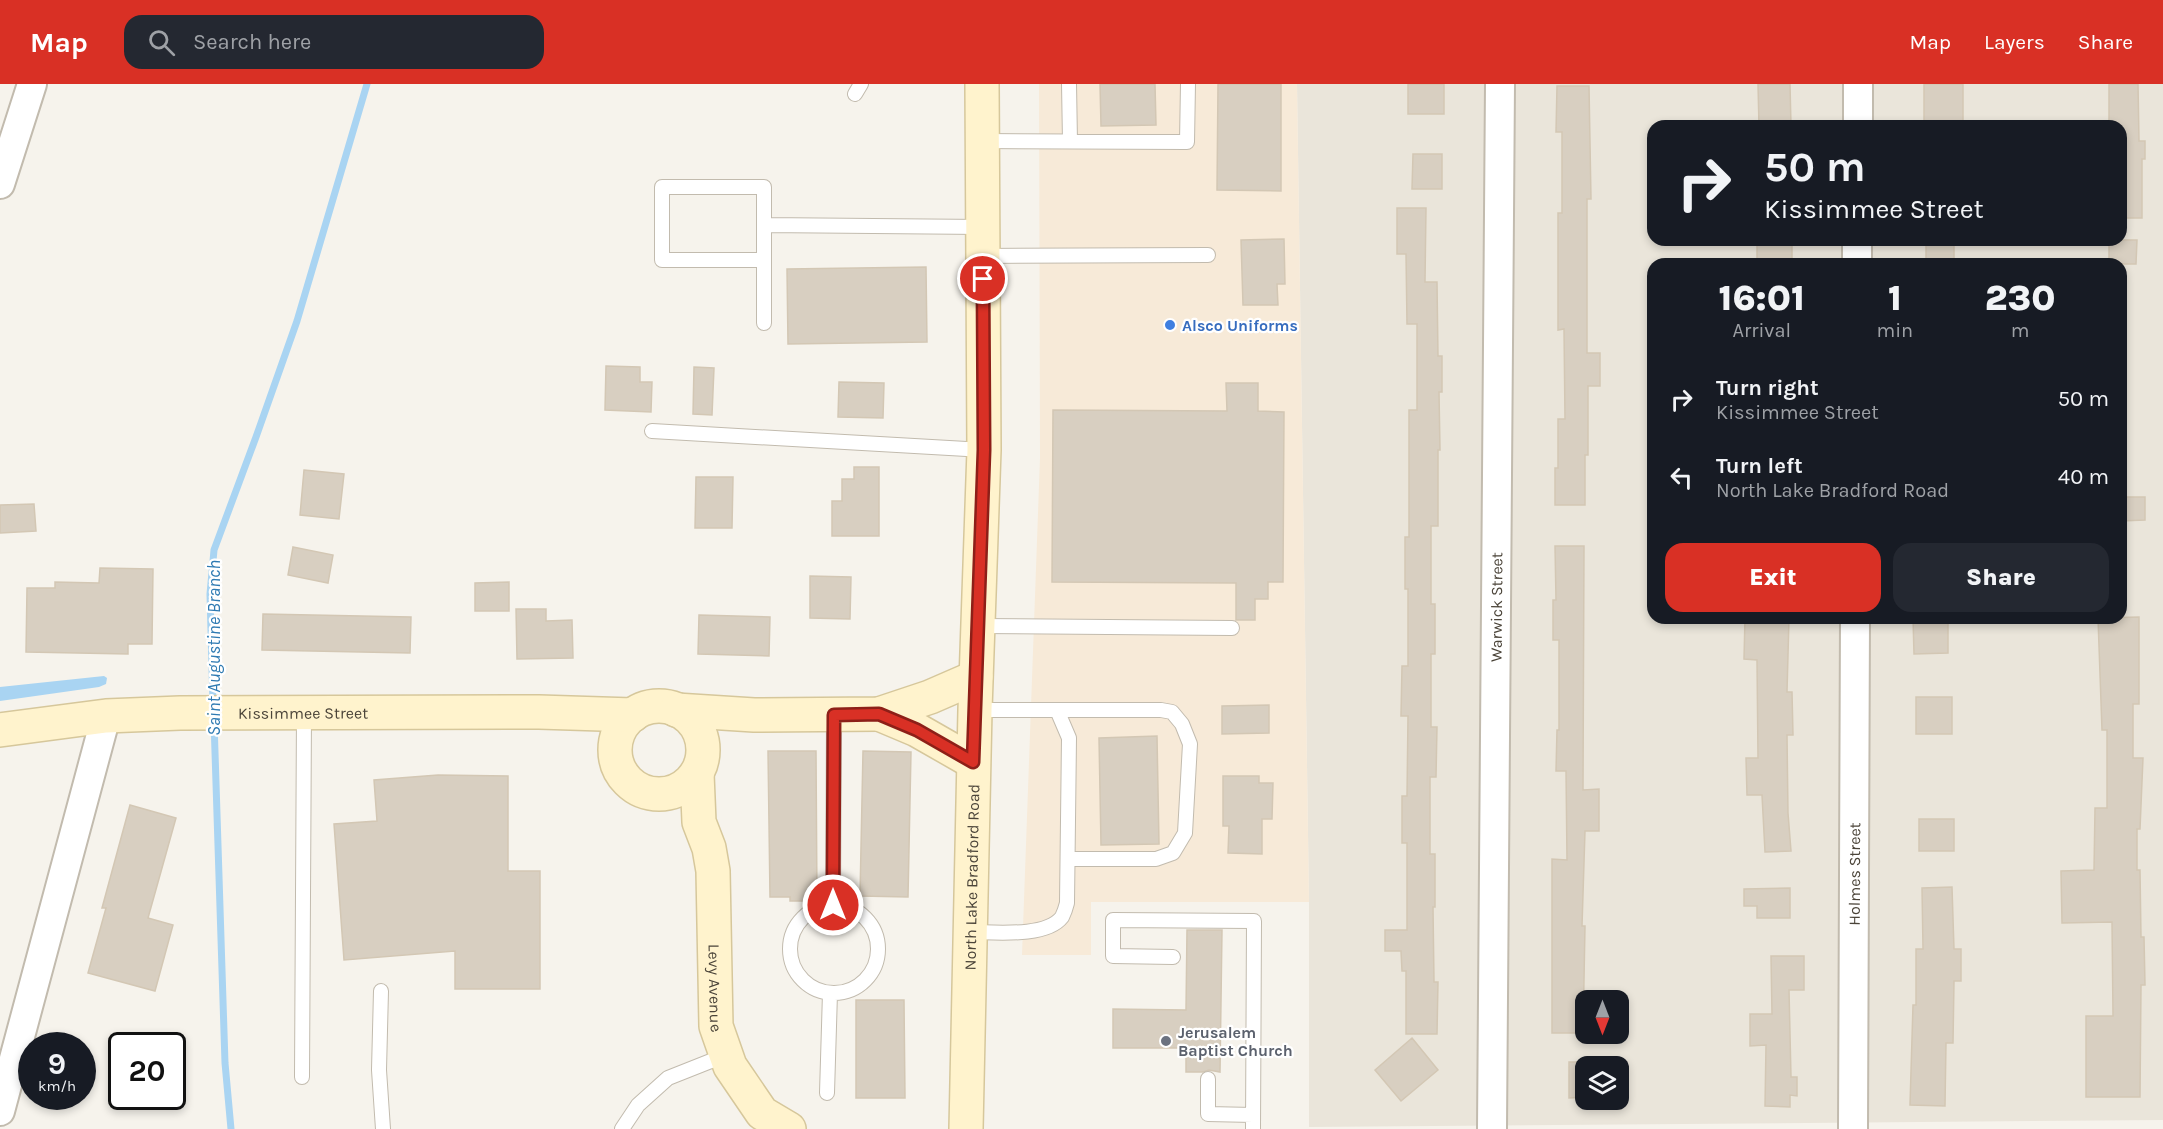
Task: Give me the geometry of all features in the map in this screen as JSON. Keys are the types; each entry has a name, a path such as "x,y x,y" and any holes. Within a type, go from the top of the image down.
{"street":[{"path":"0,184 32,84"},
{"name":"North Lake Bradford Road","path":"966,1129 973,762 984,450 982,84"},
{"name":"Warwick Street","path":"1492,1129 1500,84"},
{"path":"1858,84 1858,120"},
{"name":"Holmes Street","path":"1853,1129 1856,624"},
{"path":"615,757 618,733 624,723 646,708 662,706 676,710 754,715 879,714 930,697 976,677"},
{"path":"676,710 689,718 699,730 703,745 699,767"},
{"name":"Kissimmee Street","path":"0,730 106,716 180,713 633,715"},
{"path":"573,714 593,729 615,757 620,771 630,783 642,791 657,794 672,792 686,785 725,734 754,715"},
{"path":"879,714 917,730 973,762"},
{"path":"0,1112 106,716"},
{"name":"Levy Avenue","path":"699,767 699,822 709,848 713,871 716,1026 730,1066 762,1113 789,1129"},
{"name":"Levy Avenue","path":"657,794 675,802 699,822"}],"lane":[{"path":"1069,84 1070,141"},
{"path":"982,141 1187,142 1188,84"},
{"path":"764,260 662,260 662,187 764,187 764,225 764,260 764,323"},
{"path":"764,225 983,242 1208,255"},
{"path":"652,431 984,450"},
{"path":"977,626 1232,628"},
{"path":"975,710 1161,710 1172,712 1182,724 1190,744 1185,833 1173,853 1156,859 1068,860"},
{"path":"970,932 1041,930 1062,917 1067,903 1069,738 1057,710"},
{"path":"302,1077 304,712"},
{"path":"833,905 834,715"},
{"path":"833,905 847,907 860,914 870,924 876,937 878,951 872,971 857,987 844,992 830,993 815,989 803,981 795,969 790,948 796,927 806,916 818,908 833,905"},
{"path":"1173,957 1113,956 1113,920 1254,921 1253,1122 1208,1114 1208,1079"},
{"path":"381,992 379,1070 383,1129"},
{"path":"827,1093 830,993"},
{"path":"622,1129 639,1105 668,1078 726,1055"}],"shaded area":[{"path":"1039,84 1297,84 1309,902 1091,902 1091,955 1022,955 1040,458"},
{"path":"1297,84 2163,84 2163,1120 1309,1127 1309,902"}],"water":[{"path":"104,676 107,678 106,684 99,687 0,701 0,687"}],"building":[{"path":"1100,84 1155,84 1156,125 1101,126"},
{"path":"1218,84 1281,84 1281,191 1217,190"},
{"path":"1408,84 1444,84 1444,114 1408,114"},
{"path":"1758,84 1790,84 1791,120 1759,120"},
{"path":"1924,84 1963,84 1963,120 1924,120"},
{"path":"2109,84 2138,84 2139,141 2145,141 2145,159 2142,159 2142,218 2127,218 2127,120 2109,120"},
{"path":"1557,86 1589,86 1591,199 1587,199 1587,353 1600,353 1600,386 1588,386 1585,505 1555,505 1558,419 1565,419 1564,329 1558,330 1558,213 1562,213 1562,132 1556,132"},
{"path":"1413,154 1442,154 1442,189 1412,189"},
{"path":"1397,208 1426,208 1425,282 1437,282 1438,356 1442,356 1442,392 1439,392 1438,526 1431,526 1431,604 1435,604 1435,654 1431,654 1431,727 1437,727 1436,777 1430,777 1430,854 1435,854 1435,907 1433,907 1434,982 1438,982 1437,1034 1406,1034 1406,971 1402,971 1401,951 1385,951 1385,930 1407,930 1407,843 1402,843 1402,796 1407,796 1408,716 1401,716 1402,666 1408,666 1405,537 1409,537 1409,410 1417,410 1417,324 1407,324 1406,254 1397,254"},
{"path":"1284,239 1285,284 1277,284 1278,305 1243,305 1241,240"},
{"path":"2127,240 2137,240 2136,264 2127,264 2127,258 2109,258 2109,246 2127,246"},
{"path":"1757,246 1792,246 1792,258 1757,258"},
{"path":"1926,246 1954,246 1954,258 1926,258"},
{"path":"926,267 927,342 788,344 787,269"},
{"path":"606,366 640,367 640,382 652,382 651,412 605,410"},
{"path":"694,367 714,368 712,415 693,414"},
{"path":"839,382 884,383 883,418 838,417"},
{"path":"1226,383 1258,383 1258,411 1284,412 1283,582 1268,582 1268,599 1255,599 1255,620 1236,620 1236,583 1052,582 1053,410 1227,411"},
{"path":"854,467 879,467 879,536 832,536 832,501 842,501 842,479 854,479"},
{"path":"304,470 344,474 339,519 300,515"},
{"path":"696,477 733,477 732,528 695,528"},
{"path":"2127,497 2145,497 2145,520 2127,521"},
{"path":"34,504 36,531 0,533 0,505"},
{"path":"1555,546 1584,546 1583,790 1599,789 1599,831 1585,831 1582,926 1585,926 1584,990 1575,990 1575,1033 1552,1033 1552,859 1567,860 1566,771 1556,771 1557,730 1559,730 1559,640 1553,640 1553,600 1556,600"},
{"path":"293,547 333,555 328,583 288,575"},
{"path":"100,568 153,569 152,644 128,644 128,654 26,652 27,588 55,588 55,582 99,583"},
{"path":"810,576 851,577 850,619 810,618"},
{"path":"509,582 509,611 475,611 475,583"},
{"path":"516,609 546,609 546,621 572,620 573,658 517,659"},
{"path":"263,614 411,617 410,653 262,650"},
{"path":"699,615 770,617 769,656 698,654"},
{"path":"2127,617 2139,617 2139,704 2133,704 2133,758 2143,758 2140,829 2137,829 2137,870 2140,870 2141,937 2144,937 2145,985 2141,985 2140,1097 2086,1097 2086,1016 2113,1016 2112,922 2062,923 2061,871 2094,870 2095,808 2107,808 2107,730 2102,730 2098,624 2127,624"},
{"path":"1745,624 1789,624 1787,692 1792,692 1793,735 1787,735 1791,851 1765,852 1762,795 1747,795 1746,758 1758,758 1757,660 1744,659"},
{"path":"1913,624 1948,624 1948,653 1914,654"},
{"path":"1916,697 1952,697 1952,734 1916,734"},
{"path":"1269,705 1269,733 1222,734 1222,706"},
{"path":"1157,736 1159,844 1101,845 1099,738"},
{"path":"768,751 816,751 817,901 790,901 790,897 770,897"},
{"path":"863,751 911,752 908,897 860,896"},
{"path":"438,775 508,776 508,871 540,871 540,989 455,989 455,951 344,960 334,824 377,821 374,780"},
{"path":"1223,776 1259,776 1259,783 1273,783 1272,819 1262,819 1262,854 1228,853 1229,826 1223,826"},
{"path":"130,805 176,818 148,918 173,925 155,991 88,973 106,908 102,908"},
{"path":"1919,819 1954,819 1954,851 1919,851"},
{"path":"1952,887 1954,949 1961,949 1961,981 1954,981 1953,1043 1946,1043 1945,1106 1910,1105 1913,1005 1916,1005 1916,949 1923,949 1922,888"},
{"path":"1790,888 1790,918 1757,918 1757,906 1744,906 1744,889"},
{"path":"1187,930 1222,930 1220,1072 1209,1070 1186,1072 1186,1048 1113,1048 1113,1009 1186,1010"},
{"path":"1771,956 1804,956 1804,990 1789,990 1791,1077 1797,1077 1797,1096 1790,1095 1790,1107 1765,1106 1766,1045 1750,1046 1750,1014 1772,1014"},
{"path":"856,1000 904,1000 905,1098 856,1098"},
{"path":"1412,1038 1438,1070 1401,1101 1375,1070"},
{"path":"1569,1062 1575,1062 1575,1098 1569,1098"}],"waterway":[{"name":"Saint Augustine Branch","path":"213,704 210,594 214,550 297,321 367,84"},
{"name":"Saint Augustine Branch","path":"214,721 225,1063 231,1129"}],"place":[{"name":"Alsco Uniforms","path":"1170,325"},
{"name":"Jerusalem Baptist Church","path":"1166,1041"}],"route":[{"path":"833,905 834,715 879,714 917,730 973,762 984,450 983,279"}]}
